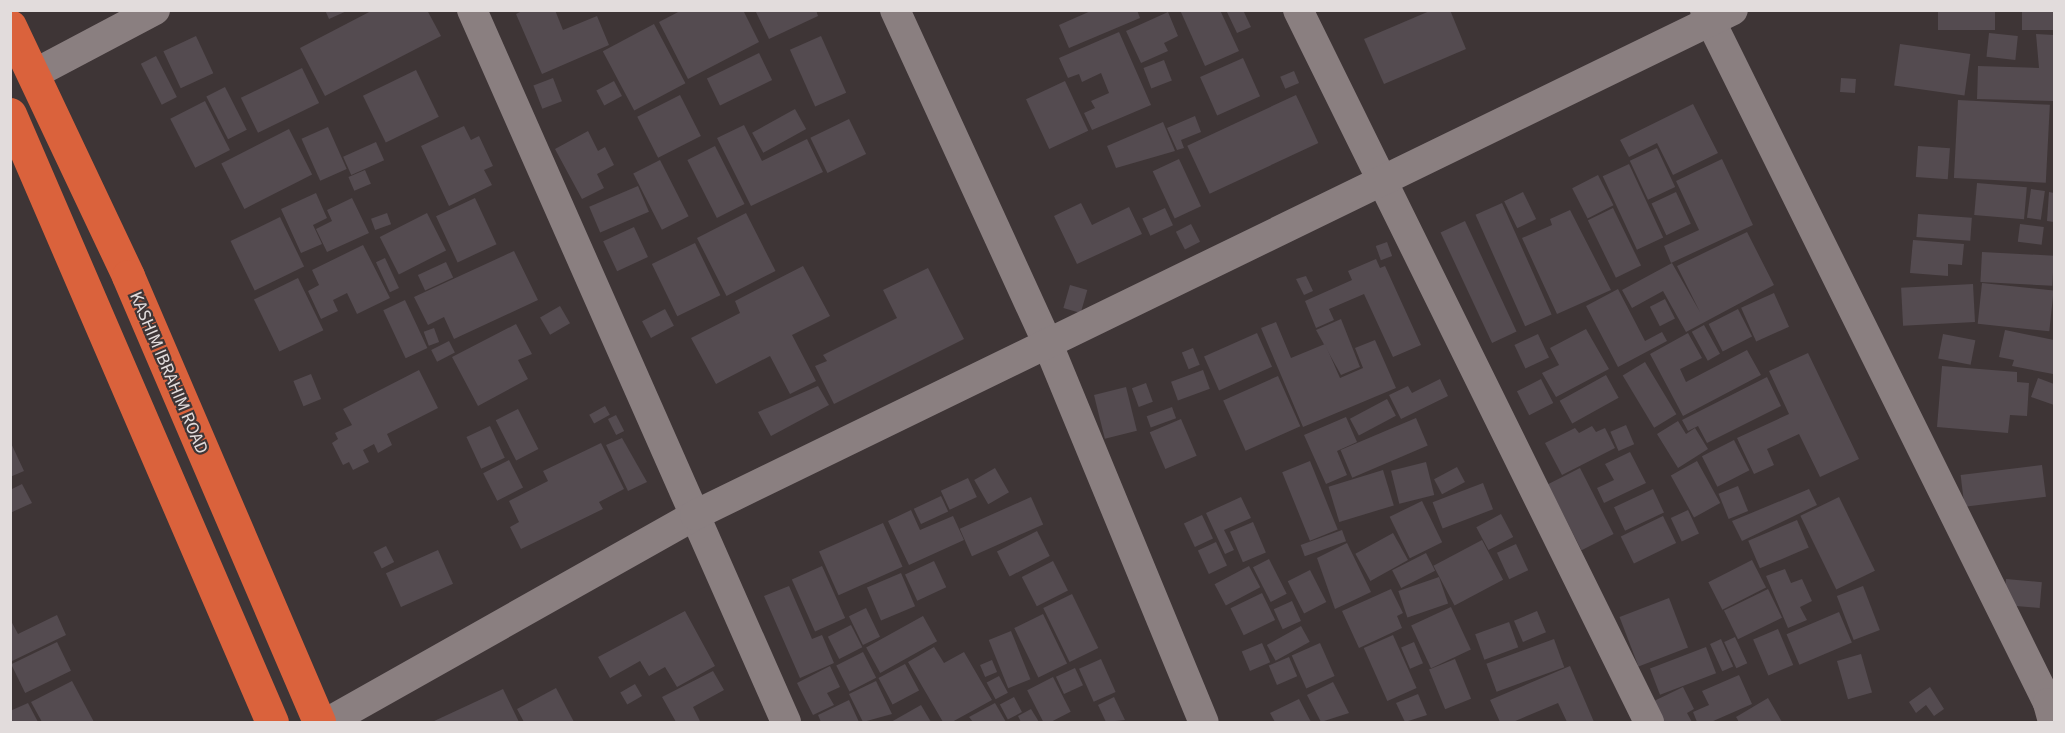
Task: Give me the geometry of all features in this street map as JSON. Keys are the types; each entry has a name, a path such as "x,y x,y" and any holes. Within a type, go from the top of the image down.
{"highway":[{"name":"KASHIM IBRAHIM ROAD","path":"10,26 128,276 319,723"},
{"path":"10,114 269,721"}],"street":[{"path":"34,74 155,10"},
{"path":"472,10 786,723"},
{"path":"895,10 1047,342 1204,723"},
{"path":"1298,10 1378,181 1447,309 1650,723"},
{"path":"328,723 695,515 1716,14 2052,701"}],"building":[{"path":"325,10 349,10 329,19"},
{"path":"373,10 427,10 441,36 325,96 300,48"},
{"path":"524,10 555,10 563,30 597,16 609,45 542,74 516,14"},
{"path":"682,10 743,10 759,42 688,79 659,22"},
{"path":"755,10 816,10 818,16 769,39"},
{"path":"1093,10 1137,10 1140,18 1069,48 1059,25"},
{"path":"1180,10 1220,10 1239,51 1205,66"},
{"path":"1226,10 1243,10 1251,27 1237,33"},
{"path":"1432,10 1450,10 1466,49 1384,84 1364,39"},
{"path":"1938,10 1995,10 1995,30 1938,30"},
{"path":"2022,10 2054,10 2054,30 2022,30"},
{"path":"1168,12 1178,36 1164,43 1168,51 1141,63 1126,31"},
{"path":"654,24 685,83 634,110 603,51"},
{"path":"1119,32 1151,105 1092,130 1084,113 1095,108 1091,101 1109,93 1101,73 1082,82 1079,74 1068,78 1059,58"},
{"path":"1989,33 2018,36 2015,60 1986,57"},
{"path":"2036,34 2054,35 2054,101 1977,99 1978,66 2039,68"},
{"path":"196,36 213,73 181,88 163,51"},
{"path":"821,36 846,93 815,106 790,50"},
{"path":"1900,44 1970,54 1964,95 1894,86"},
{"path":"759,53 772,80 720,105 707,78"},
{"path":"156,56 177,97 162,105 141,64"},
{"path":"1243,58 1260,96 1217,115 1200,77"},
{"path":"1164,60 1172,81 1151,88 1143,68"},
{"path":"302,68 319,103 258,133 241,98"},
{"path":"416,70 439,117 386,143 363,96"},
{"path":"1294,71 1299,83 1285,89 1280,77"},
{"path":"553,78 562,101 542,109 533,86"},
{"path":"1841,78 1856,79 1855,93 1840,92"},
{"path":"614,81 622,96 604,105 596,90"},
{"path":"1065,81 1088,131 1049,149 1026,99"},
{"path":"225,87 247,130 228,139 206,97"},
{"path":"680,95 701,136 658,158 637,117"},
{"path":"1296,95 1318,143 1210,194 1187,146"},
{"path":"1958,100 2050,105 2046,183 1954,178"},
{"path":"205,101 230,150 195,168 170,119"},
{"path":"1693,104 1718,153 1673,175 1657,143 1629,157 1620,140"},
{"path":"795,109 806,129 763,153 752,133"},
{"path":"1195,116 1201,132 1181,140 1184,148 1177,150 1167,128"},
{"path":"849,119 866,154 827,173 810,138"},
{"path":"1163,122 1175,151 1116,168 1107,146"},
{"path":"744,125 762,161 807,139 823,172 751,206 717,138"},
{"path":"464,126 471,140 479,136 493,166 484,170 492,185 449,206 421,146"},
{"path":"328,127 347,169 320,181 302,139"},
{"path":"289,129 312,174 244,209 221,164"},
{"path":"588,131 598,151 605,147 614,165 597,174 604,188 582,199 555,149"},
{"path":"376,142 384,160 351,175 343,157"},
{"path":"715,146 745,204 717,218 687,160"},
{"path":"1918,146 1950,148 1948,179 1916,177"},
{"path":"1657,148 1675,187 1648,200 1630,161"},
{"path":"1179,159 1201,206 1175,218 1153,171"},
{"path":"1722,159 1753,225 1671,263 1664,246 1699,230 1676,181"},
{"path":"660,160 689,216 662,230 633,174"},
{"path":"1629,164 1663,237 1637,250 1603,176"},
{"path":"365,170 371,184 354,191 348,177"},
{"path":"1598,175 1613,205 1588,218 1572,188"},
{"path":"1977,183 2027,187 2024,219 1974,215"},
{"path":"638,186 649,212 600,232 589,207"},
{"path":"2031,189 2045,191 2041,220 2027,218"},
{"path":"1523,192 1536,219 1517,228 1504,201"},
{"path":"1676,192 1691,224 1666,235 1652,203"},
{"path":"2049,192 2054,193 2054,222 2047,221"},
{"path":"316,193 327,218 313,225 322,244 301,253 281,209"},
{"path":"352,198 369,233 327,252 316,229 332,221 327,210"},
{"path":"475,198 497,244 458,262 436,216"},
{"path":"1081,203 1092,225 1129,207 1142,234 1077,264 1054,216"},
{"path":"1502,203 1552,314 1525,326 1476,215"},
{"path":"1165,208 1173,225 1150,236 1142,219"},
{"path":"1613,208 1641,266 1616,278 1588,220"},
{"path":"1570,210 1611,290 1557,314 1522,238 1552,225 1550,219"},
{"path":"387,213 391,224 375,230 371,219"},
{"path":"427,213 446,250 399,274 380,237"},
{"path":"746,213 776,271 727,296 697,238"},
{"path":"1918,214 1972,218 1970,241 1916,237"},
{"path":"280,217 304,266 255,291 231,241"},
{"path":"1465,221 1517,332 1492,343 1441,232"},
{"path":"1191,224 1200,242 1185,250 1176,232"},
{"path":"2020,224 2044,227 2042,245 2018,242"},
{"path":"634,227 648,257 617,271 603,241"},
{"path":"1747,232 1774,285 1686,332 1663,291 1632,308 1622,290 1672,263 1700,312 1677,266"},
{"path":"1913,240 1964,244 1962,265 1948,264 1948,276 1910,273"},
{"path":"1387,242 1392,256 1381,260 1376,246"},
{"path":"695,243 720,295 677,316 652,264"},
{"path":"363,245 390,298 357,314 347,293 333,300 338,311 321,319 308,291 319,285 312,270"},
{"path":"514,251 538,300 454,339 444,317 428,325 414,297"},
{"path":"1982,252 2054,256 2052,286 1980,282"},
{"path":"385,258 399,288 390,292 376,262"},
{"path":"1376,259 1380,268 1385,266 1421,345 1393,357 1364,294 1329,309 1334,320 1316,328 1305,301 1352,280 1348,271"},
{"path":"446,262 453,277 425,291 418,275"},
{"path":"803,266 830,316 792,335 816,381 790,394 770,356 716,384 691,338 740,313 735,301"},
{"path":"928,268 964,339 834,404 815,366 827,361 823,355 897,318 883,290"},
{"path":"1306,276 1313,291 1304,295 1296,279"},
{"path":"298,278 323,330 279,352 254,299"},
{"path":"1982,283 2054,291 2049,331 1978,324"},
{"path":"1973,284 1975,322 1903,326 1901,288"},
{"path":"1070,285 1087,290 1081,313 1063,308"},
{"path":"1618,289 1645,341 1662,332 1667,341 1618,367 1586,306"},
{"path":"1774,293 1789,327 1756,341 1741,308"},
{"path":"1665,299 1675,319 1660,326 1650,307"},
{"path":"405,300 427,348 406,358 383,310"},
{"path":"560,306 570,323 550,335 540,318"},
{"path":"665,309 674,326 651,338 642,321"},
{"path":"1738,309 1752,337 1723,352 1709,324"},
{"path":"1341,319 1360,367 1341,375 1316,330"},
{"path":"1276,322 1291,358 1325,344 1340,378 1363,368 1355,348 1375,340 1396,388 1303,427 1261,328"},
{"path":"516,324 532,354 518,360 528,379 478,406 452,357"},
{"path":"1704,325 1720,354 1708,361 1692,332"},
{"path":"434,328 439,342 429,346 424,332"},
{"path":"1586,329 1609,369 1556,397 1542,373 1559,365 1550,348"},
{"path":"2005,330 2054,340 2053,374 2012,366 2014,360 1999,357"},
{"path":"1257,333 1272,367 1219,390 1204,357"},
{"path":"1688,333 1702,358 1680,369 1686,382 1747,350 1761,375 1683,416 1650,354"},
{"path":"1538,334 1549,358 1525,369 1514,345"},
{"path":"1943,334 1975,340 1971,365 1938,359"},
{"path":"449,341 455,353 437,362 431,350"},
{"path":"1193,348 1200,365 1189,369 1182,352"},
{"path":"1808,353 1859,459 1820,477 1799,434 1767,449 1774,465 1754,474 1737,438 1789,414 1769,371"},
{"path":"1645,362 1676,414 1654,428 1623,375"},
{"path":"1942,366 2017,372 2017,382 2029,383 2027,416 2010,415 2008,433 1937,427"},
{"path":"419,370 438,408 387,434 392,445 378,453 374,444 363,450 369,462 353,470 349,462 343,465 332,443 338,439 335,433 352,425 343,409"},
{"path":"1203,370 1210,389 1178,400 1171,382"},
{"path":"311,374 321,399 303,406 293,381"},
{"path":"1606,375 1619,398 1572,423 1560,401"},
{"path":"1278,376 1300,426 1246,451 1223,400"},
{"path":"1767,377 1781,406 1707,443 1698,426 1688,431 1682,420"},
{"path":"2038,378 2054,384 2054,405 2031,397"},
{"path":"1440,379 1448,396 1401,419 1389,395 1408,386 1412,393"},
{"path":"1541,379 1553,403 1529,415 1517,391"},
{"path":"1146,383 1153,402 1139,407 1132,388"},
{"path":"818,386 829,405 771,436 758,412"},
{"path":"1126,387 1137,431 1105,439 1094,395"},
{"path":"1387,399 1396,416 1359,435 1350,419"},
{"path":"605,406 610,415 594,423 589,415"},
{"path":"1172,407 1176,418 1151,428 1147,416"},
{"path":"518,409 538,449 516,460 496,420"},
{"path":"616,415 624,431 616,435 608,419"},
{"path":"1346,417 1357,442 1337,451 1347,475 1326,484 1304,435"},
{"path":"1416,418 1428,446 1352,478 1341,450"},
{"path":"1181,419 1197,456 1165,469 1150,432"},
{"path":"1678,421 1686,434 1695,428 1708,449 1678,468 1657,434"},
{"path":"1626,425 1634,444 1619,451 1610,432"},
{"path":"490,426 505,458 481,469 466,437"},
{"path":"1592,426 1596,432 1605,428 1615,448 1562,475 1545,443 1575,428 1579,433"},
{"path":"622,438 647,482 628,491 606,445"},
{"path":"1734,440 1749,470 1717,487 1702,456"},
{"path":"10,441 24,471 10,477"},
{"path":"601,443 624,489 599,502 603,509 521,549 510,527 519,522 509,501 548,481 543,471"},
{"path":"1630,452 1646,483 1604,503 1597,488 1614,480 1605,464"},
{"path":"509,460 523,488 497,501 483,473"},
{"path":"1310,461 1338,530 1310,541 1282,472"},
{"path":"1697,461 1720,503 1694,518 1671,476"},
{"path":"1426,462 1434,495 1399,504 1391,471"},
{"path":"2042,465 2046,497 1965,507 1961,475"},
{"path":"1457,467 1465,482 1442,494 1434,479"},
{"path":"995,468 1009,492 988,504 974,480"},
{"path":"1580,468 1614,534 1582,550 1548,484"},
{"path":"1383,470 1394,505 1339,522 1328,487"},
{"path":"968,478 977,497 950,510 941,491"},
{"path":"1483,483 1493,509 1443,528 1433,502"},
{"path":"22,484 32,503 10,513 10,490"},
{"path":"1738,486 1748,511 1729,519 1719,494"},
{"path":"1653,489 1664,513 1625,531 1614,507"},
{"path":"1809,489 1817,505 1742,541 1732,521"},
{"path":"941,496 948,511 921,524 914,509"},
{"path":"1031,497 1043,524 972,556 960,529"},
{"path":"1241,497 1251,518 1224,530 1234,550 1225,554 1206,513"},
{"path":"1839,497 1875,571 1836,590 1800,516"},
{"path":"1422,501 1442,542 1410,558 1390,517"},
{"path":"911,510 920,530 953,516 964,540 909,565 888,521"},
{"path":"1688,510 1699,534 1682,542 1671,518"},
{"path":"1501,514 1513,537 1488,550 1476,527"},
{"path":"1202,515 1213,539 1195,547 1184,523"},
{"path":"1663,516 1676,543 1634,564 1621,537"},
{"path":"1797,520 1809,548 1760,568 1748,541"},
{"path":"1253,522 1266,552 1243,562 1230,532"},
{"path":"883,523 903,567 839,595 819,551"},
{"path":"1342,530 1346,541 1305,556 1301,545"},
{"path":"1037,531 1050,556 1010,576 997,551"},
{"path":"1393,533 1408,560 1370,581 1355,554"},
{"path":"1482,540 1503,580 1455,606 1433,566"},
{"path":"1216,542 1227,566 1209,574 1198,550"},
{"path":"1347,543 1371,592 1335,609 1317,558"},
{"path":"1516,544 1528,570 1509,579 1497,553"},
{"path":"386,546 394,562 382,568 374,552"},
{"path":"438,550 453,584 401,607 386,573"},
{"path":"1426,553 1435,571 1401,588 1392,570"},
{"path":"1269,559 1287,594 1271,602 1253,567"},
{"path":"1752,560 1766,588 1722,610 1708,582"},
{"path":"934,561 946,587 917,601 905,575"},
{"path":"1053,561 1068,590 1037,606 1022,577"},
{"path":"822,566 845,618 815,631 792,579"},
{"path":"1249,566 1260,587 1226,606 1215,584"},
{"path":"1785,569 1791,583 1802,579 1812,601 1800,607 1807,620 1788,628 1766,576"},
{"path":"1310,570 1326,602 1304,613 1288,581"},
{"path":"901,573 915,606 881,621 867,587"},
{"path":"1439,577 1448,603 1407,617 1398,591"},
{"path":"2006,579 2042,582 2040,608 2004,605"},
{"path":"789,586 812,639 822,635 834,663 800,678 764,596"},
{"path":"1863,586 1880,630 1854,640 1837,596"},
{"path":"1391,589 1403,613 1397,616 1402,628 1359,648 1342,611"},
{"path":"1768,589 1782,618 1738,639 1724,610"},
{"path":"1262,593 1275,620 1244,635 1231,608"},
{"path":"1072,594 1098,648 1070,662 1043,608"},
{"path":"1669,598 1688,647 1639,666 1620,617"},
{"path":"1292,601 1301,621 1283,629 1274,609"},
{"path":"1451,607 1471,650 1431,668 1411,626"},
{"path":"866,608 880,637 863,645 849,616"},
{"path":"685,611 715,666 677,687 665,667 649,676 640,661 610,678 598,657"},
{"path":"1537,611 1546,632 1523,642 1514,621"},
{"path":"1839,612 1852,642 1799,665 1787,634"},
{"path":"1043,614 1067,663 1038,677 1014,628"},
{"path":"57,615 66,635 10,662 10,619 18,634"},
{"path":"923,616 937,641 880,673 866,648"},
{"path":"1509,622 1518,647 1484,660 1475,634"},
{"path":"851,625 862,647 839,659 828,637"},
{"path":"1301,626 1310,642 1276,661 1267,645"},
{"path":"1778,629 1793,665 1768,675 1753,640"},
{"path":"1011,631 1030,679 1008,688 989,640"},
{"path":"1393,635 1417,688 1387,701 1364,648"},
{"path":"1735,637 1747,663 1736,668 1724,642"},
{"path":"1554,639 1564,667 1497,692 1486,664"},
{"path":"1721,639 1733,666 1722,671 1710,644"},
{"path":"57,642 71,671 25,693 11,664"},
{"path":"1414,642 1423,663 1410,669 1401,647"},
{"path":"1262,643 1270,662 1250,671 1242,652"},
{"path":"1320,643 1335,676 1306,688 1292,656"},
{"path":"934,647 944,663 964,652 992,700 952,722 943,722 908,662"},
{"path":"1706,647 1716,673 1660,695 1650,669"},
{"path":"863,652 876,678 849,691 836,666"},
{"path":"1861,654 1872,692 1848,699 1837,661"},
{"path":"1289,657 1297,676 1277,685 1269,666"},
{"path":"1101,659 1116,692 1094,702 1079,669"},
{"path":"1455,659 1471,699 1445,709 1429,669"},
{"path":"992,660 997,672 985,677 980,665"},
{"path":"905,664 919,690 893,705 879,678"},
{"path":"830,666 840,687 827,693 834,705 813,715 797,683"},
{"path":"1570,666 1594,722 1567,722 1558,703 1513,722 1500,722 1490,700"},
{"path":"1075,668 1083,685 1064,694 1056,677"},
{"path":"713,671 724,690 693,707 700,721 676,722 662,697"},
{"path":"1739,675 1752,704 1711,722 1697,722 1693,712 1709,705 1702,691"},
{"path":"999,676 1008,693 996,699 987,683"},
{"path":"1053,677 1071,712 1051,722 1043,722 1027,690"},
{"path":"72,681 94,722 42,722 31,702"},
{"path":"876,681 892,714 863,722 849,694"},
{"path":"1333,682 1349,713 1321,722 1307,695"},
{"path":"635,684 642,696 627,705 620,692"},
{"path":"1683,687 1694,709 1687,713 1692,722 1656,722 1654,701"},
{"path":"1930,687 1944,709 1934,716 1926,705 1916,713 1909,702"},
{"path":"556,688 574,722 524,722 517,709"},
{"path":"503,689 519,722 432,722"},
{"path":"1418,694 1427,715 1405,722 1396,703"},
{"path":"1014,697 1022,712 1008,720 1000,705"},
{"path":"1114,697 1125,720 1106,722 1098,705"},
{"path":"1768,698 1782,722 1739,722 1736,717"},
{"path":"1299,699 1311,722 1275,722 1270,713"},
{"path":"849,700 859,722 821,722 818,715"},
{"path":"28,703 38,722 10,722 10,711"},
{"path":"995,703 1006,722 973,722 969,717"},
{"path":"921,705 931,722 891,722"},
{"path":"1031,709 1039,722 1021,722 1018,716"}]}
